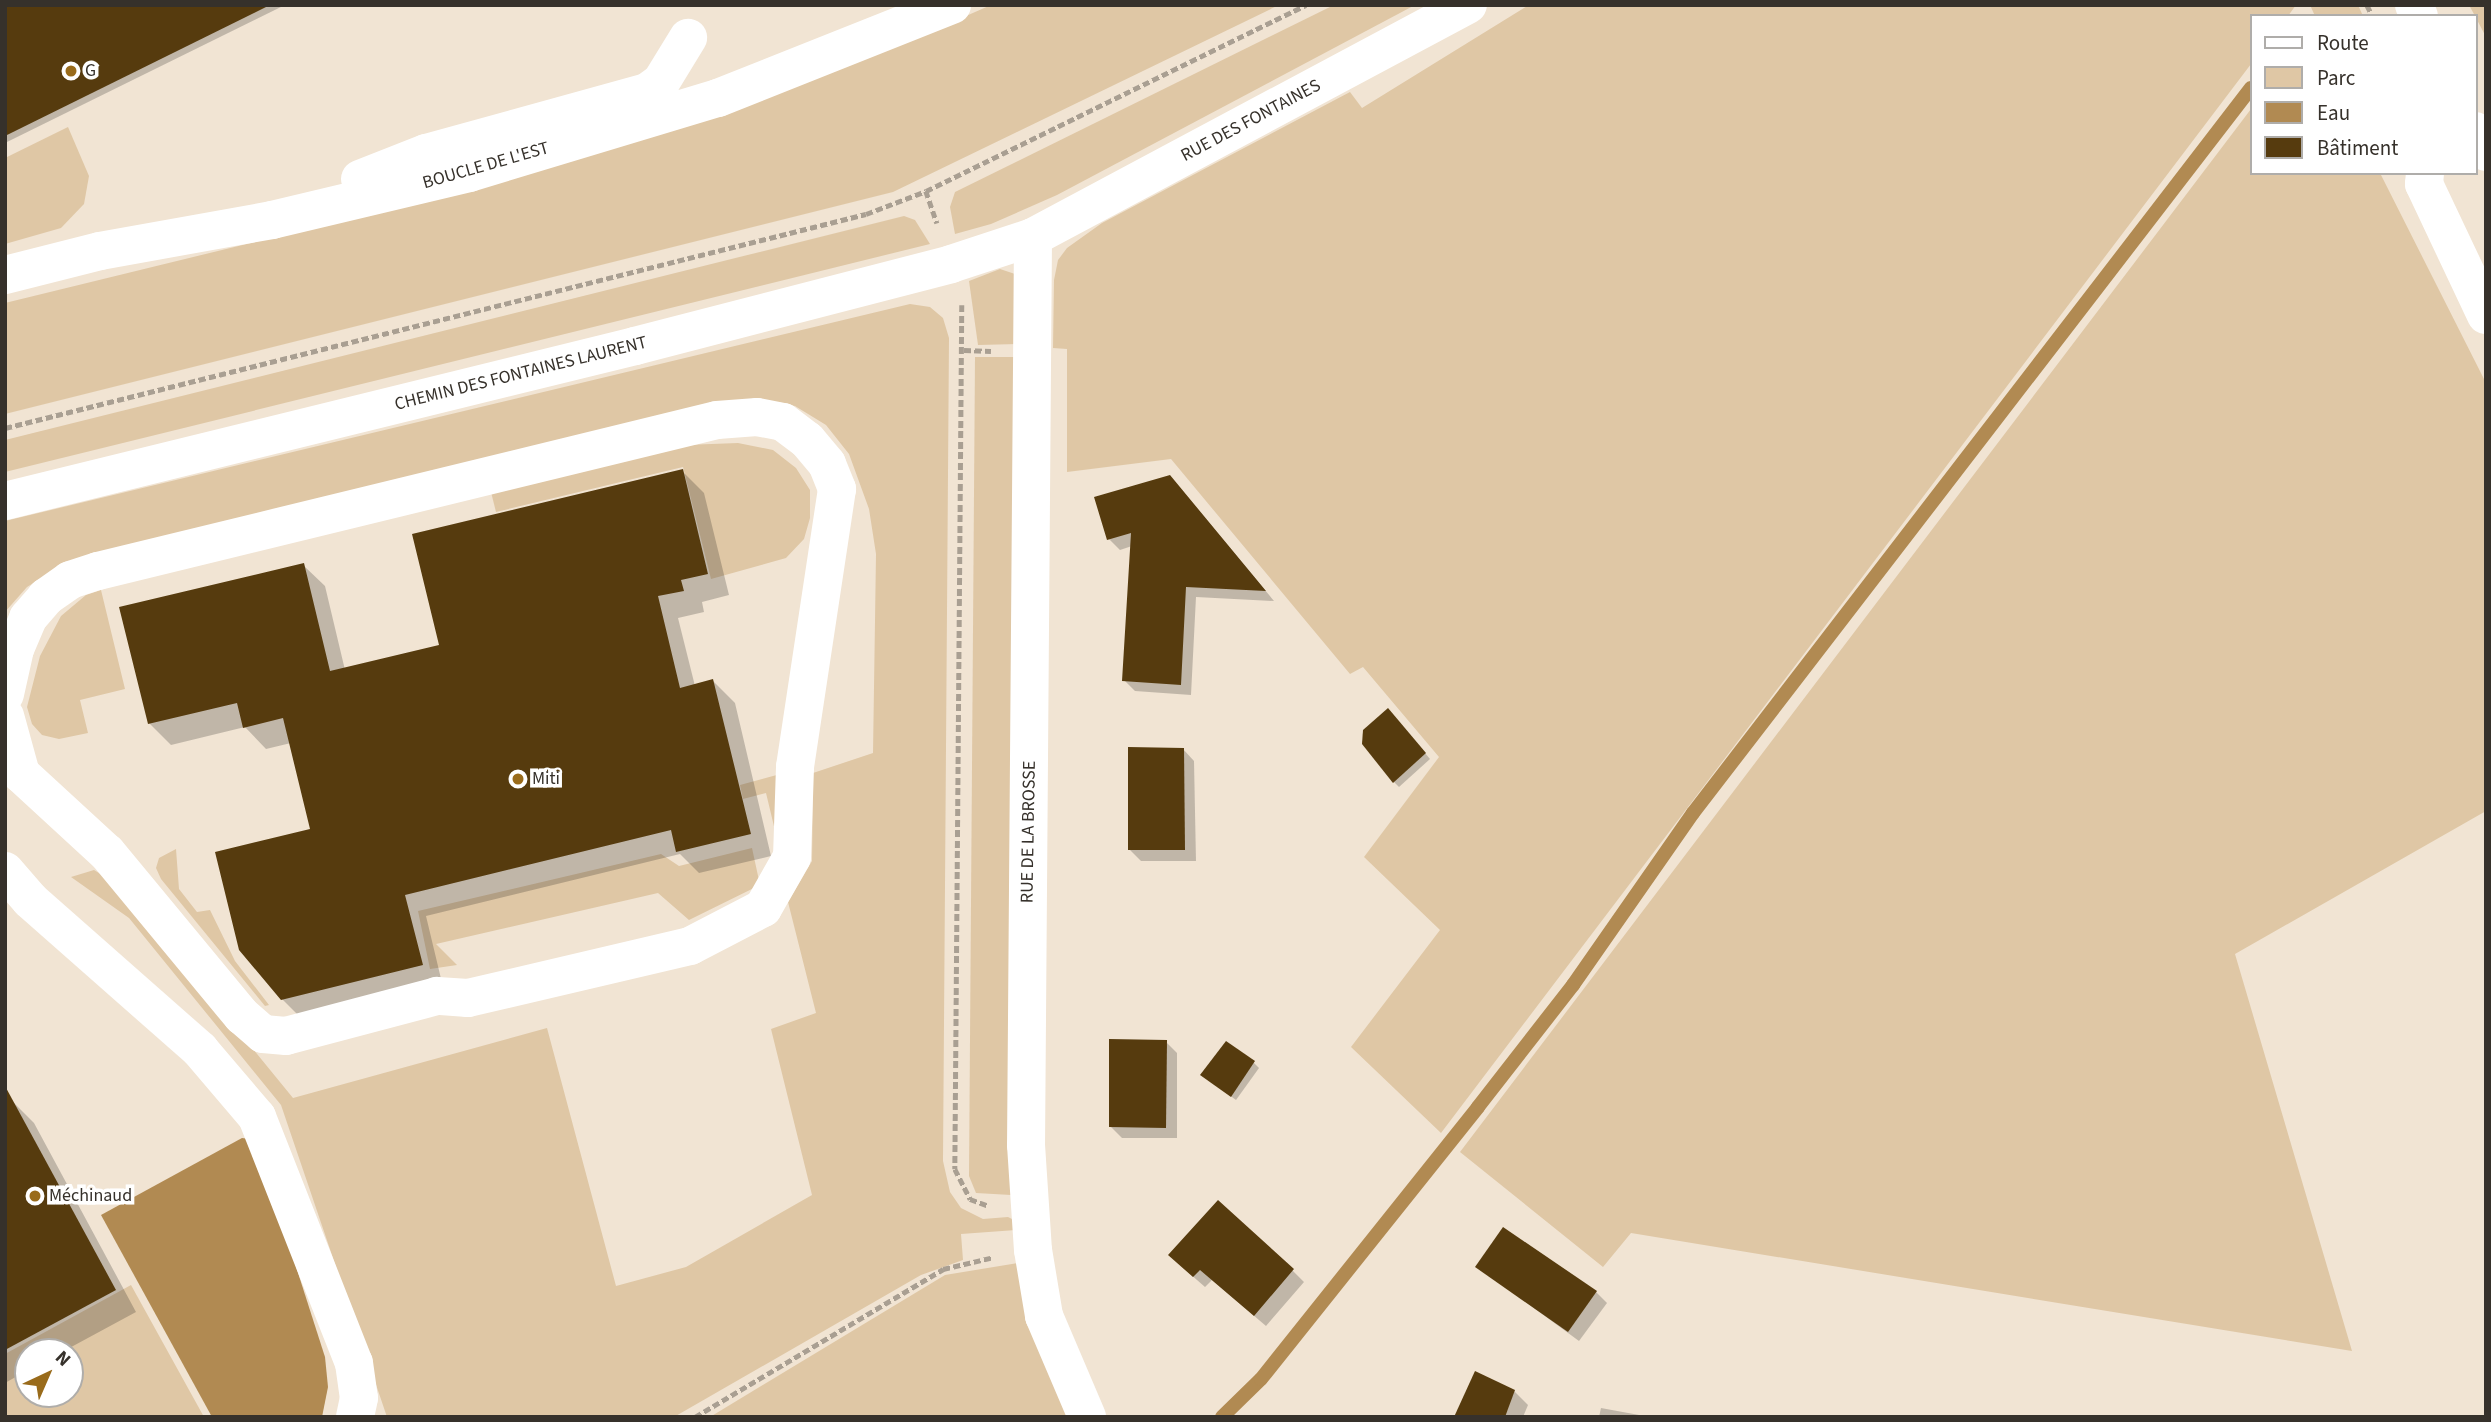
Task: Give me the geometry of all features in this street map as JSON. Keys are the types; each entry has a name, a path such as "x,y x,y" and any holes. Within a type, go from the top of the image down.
{"street":[{"name":"BOUCLE DE L'EST","path":"5,275 100,251 272,220 469,173 718,98 952,5"},
{"name":"RUE DES FONTAINES","path":"1033,237 1468,5"},
{"path":"272,220 426,153 647,92 661,82 688,38"},
{"path":"2477,135 2486,152"},
{"path":"2425,175 2424,184 2486,315"},
{"name":"CHEMIN DES FONTAINES LAURENT","path":"5,501 951,264 1033,237"},
{"name":"RUE DE LA BROSSE","path":"1033,237 1026,1145 1033,1250 1044,1316 1087,1417"},
{"path":"5,694 15,649 29,618 46,597 70,580 151,558 717,420 757,417 783,422 814,448 837,489 794,767 792,857 763,908 690,946 468,998 437,996 286,1036 263,1034 242,1016 107,853 13,776 5,716"},
{"path":"5,871 30,900 200,1050 257,1117 354,1363 359,1398 355,1417"}],"path":[{"path":"5,428 866,214 926,191 1306,5"},
{"path":"926,191 962,304 964,351 955,1169 960,1187 984,1206 1030,1203"},
{"path":"695,1417 943,1269 1033,1250"}],"green space":[{"path":"991,5 1279,5 893,192 5,414 5,303 271,238 916,38"},
{"path":"1334,5 1415,5 1057,195 991,224 955,234 950,207 955,192"},
{"path":"1529,5 2296,5 2289,14 2250,14 2250,65 1441,1133 1351,1047 1440,930 1364,857 1439,757 1363,667 1350,674 1171,459 1067,472 1067,349 1053,348 1054,280 1058,260 1067,248 1102,223 1350,92 1362,108"},
{"path":"2310,5 2358,5 2362,14 2314,14"},
{"path":"2469,5 2486,5 2486,37 2477,20 2477,14 2474,14"},
{"path":"2250,110 2250,175 2381,175 2486,383 2486,811 2235,954 2352,1351 1631,1233 1603,1267 1460,1152"},
{"path":"68,127 89,176 84,204 61,228 5,244 5,158"},
{"path":"904,216 915,220 930,244 5,472 5,440"},
{"path":"1000,269 1015,274 1020,344 978,345 969,281"},
{"path":"910,304 930,307 943,318 949,338 943,1161 950,1192 961,1208 983,1219 1008,1217 1016,1221 1016,1230 961,1234 963,1260 921,1275 674,1417 387,1417 281,1105 129,918 71,877 94,870 119,885 293,1098 547,1028 616,1286 686,1267 812,1195 771,1029 816,1013 788,902 812,861 813,773 873,753 876,554 869,509 849,454 826,425 795,406 778,402 45,576 27,587 5,612 5,521"},
{"path":"975,357 1015,357 1011,1195 976,1193 969,1176"},
{"path":"738,443 773,450 796,468 810,490 810,518 804,539 786,558 711,579 683,467 496,512 491,492 685,445"},
{"path":"101,590 125,689 80,700 88,733 59,739 42,735 32,724 27,707 40,656 61,616 86,595"},
{"path":"784,773 778,843 766,793 743,799 740,785"},
{"path":"752,848 760,885 689,920 658,893 436,944 457,965 430,969 418,911 661,854 679,866"},
{"path":"176,849 179,889 197,912 210,910 235,961 269,1005 265,1006 161,879 156,868 159,858"},
{"path":"1018,1263 1071,1417 710,1417 945,1275"},
{"path":"131,1285 204,1417 5,1417 5,1354 14,1349 14,1408 84,1408 84,1338 34,1338"}],"water":[{"path":"242,1138 249,1139 265,1170 325,1357 328,1387 322,1417 212,1417 101,1215"}],"building":[{"name":"G","path":"5,5 270,5 5,136"},
{"name":"Miti","path":"683,469 708,574 681,580 684,591 658,596 680,688 713,679 751,834 676,852 671,830 405,895 423,965 281,1000 239,950 215,852 310,829 283,718 243,728 237,703 148,724 119,607 304,563 330,671 439,645 412,534"},
{"path":"1170,475 1266,591 1186,587 1181,685 1122,681 1131,533 1107,540 1094,497"},
{"path":"1388,708 1426,753 1393,783 1362,744 1363,730"},
{"path":"1128,747 1184,748 1185,850 1128,850"},
{"path":"1109,1039 1167,1040 1166,1128 1109,1127"},
{"path":"1226,1041 1255,1061 1231,1097 1200,1075"},
{"name":"Méchinaud","path":"5,1086 116,1290 27,1338 14,1338 14,1345 5,1350"},
{"path":"1218,1200 1294,1269 1254,1316 1200,1270 1193,1277 1168,1255"},
{"path":"1503,1227 1597,1291 1568,1332 1475,1267"},
{"path":"1475,1371 1515,1390 1505,1417 1454,1417"}],"waterway":[{"path":"1222,1417 1261,1379 1573,985 1693,813 2250,89"}],"place":[{"name":"G","path":"71,71"},
{"name":"Miti","path":"518,779"},
{"name":"Méchinaud","path":"35,1196"}]}
